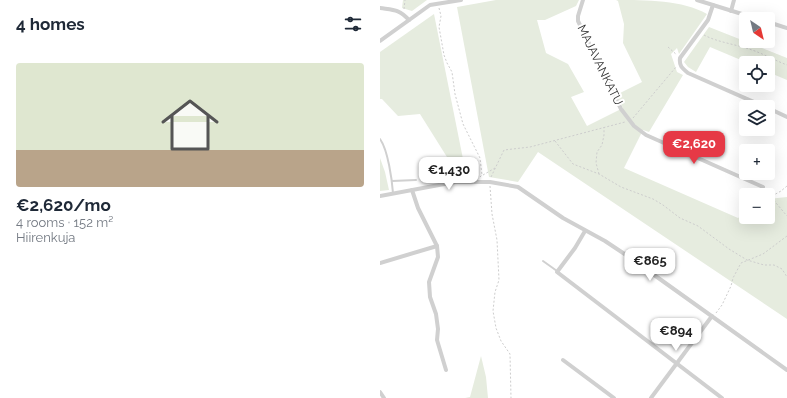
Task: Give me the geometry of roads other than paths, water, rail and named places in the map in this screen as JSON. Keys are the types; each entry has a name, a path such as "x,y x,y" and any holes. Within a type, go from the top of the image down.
{"street":[{"path":"380,41 430,4 432,0"},
{"path":"430,4 461,0"},
{"name":"MAJAVANKATU","path":"583,0 578,21 621,109 629,121 646,135 763,187"},
{"path":"696,0 739,13"},
{"path":"731,10 734,0"},
{"path":"713,5 708,20 700,33 680,58 679,64 681,68 688,73 749,100"},
{"path":"380,8 403,13 409,20"},
{"path":"775,24 787,28"},
{"path":"775,111 787,117"},
{"path":"380,196 456,182 490,182 518,187 585,231 611,245 787,370"},
{"path":"412,190 418,208 437,246 438,257 429,282 430,296 438,324 437,340 446,370"},
{"path":"585,231 558,272 722,398"},
{"path":"380,263 437,246"},
{"path":"651,398 712,316"},
{"path":"563,360 614,398"},
{"path":"380,392 384,398"}],"lane":[{"path":"380,139 383,143 392,181 393,193"},
{"path":"392,181 416,180"},
{"path":"543,261 558,272"}]}
